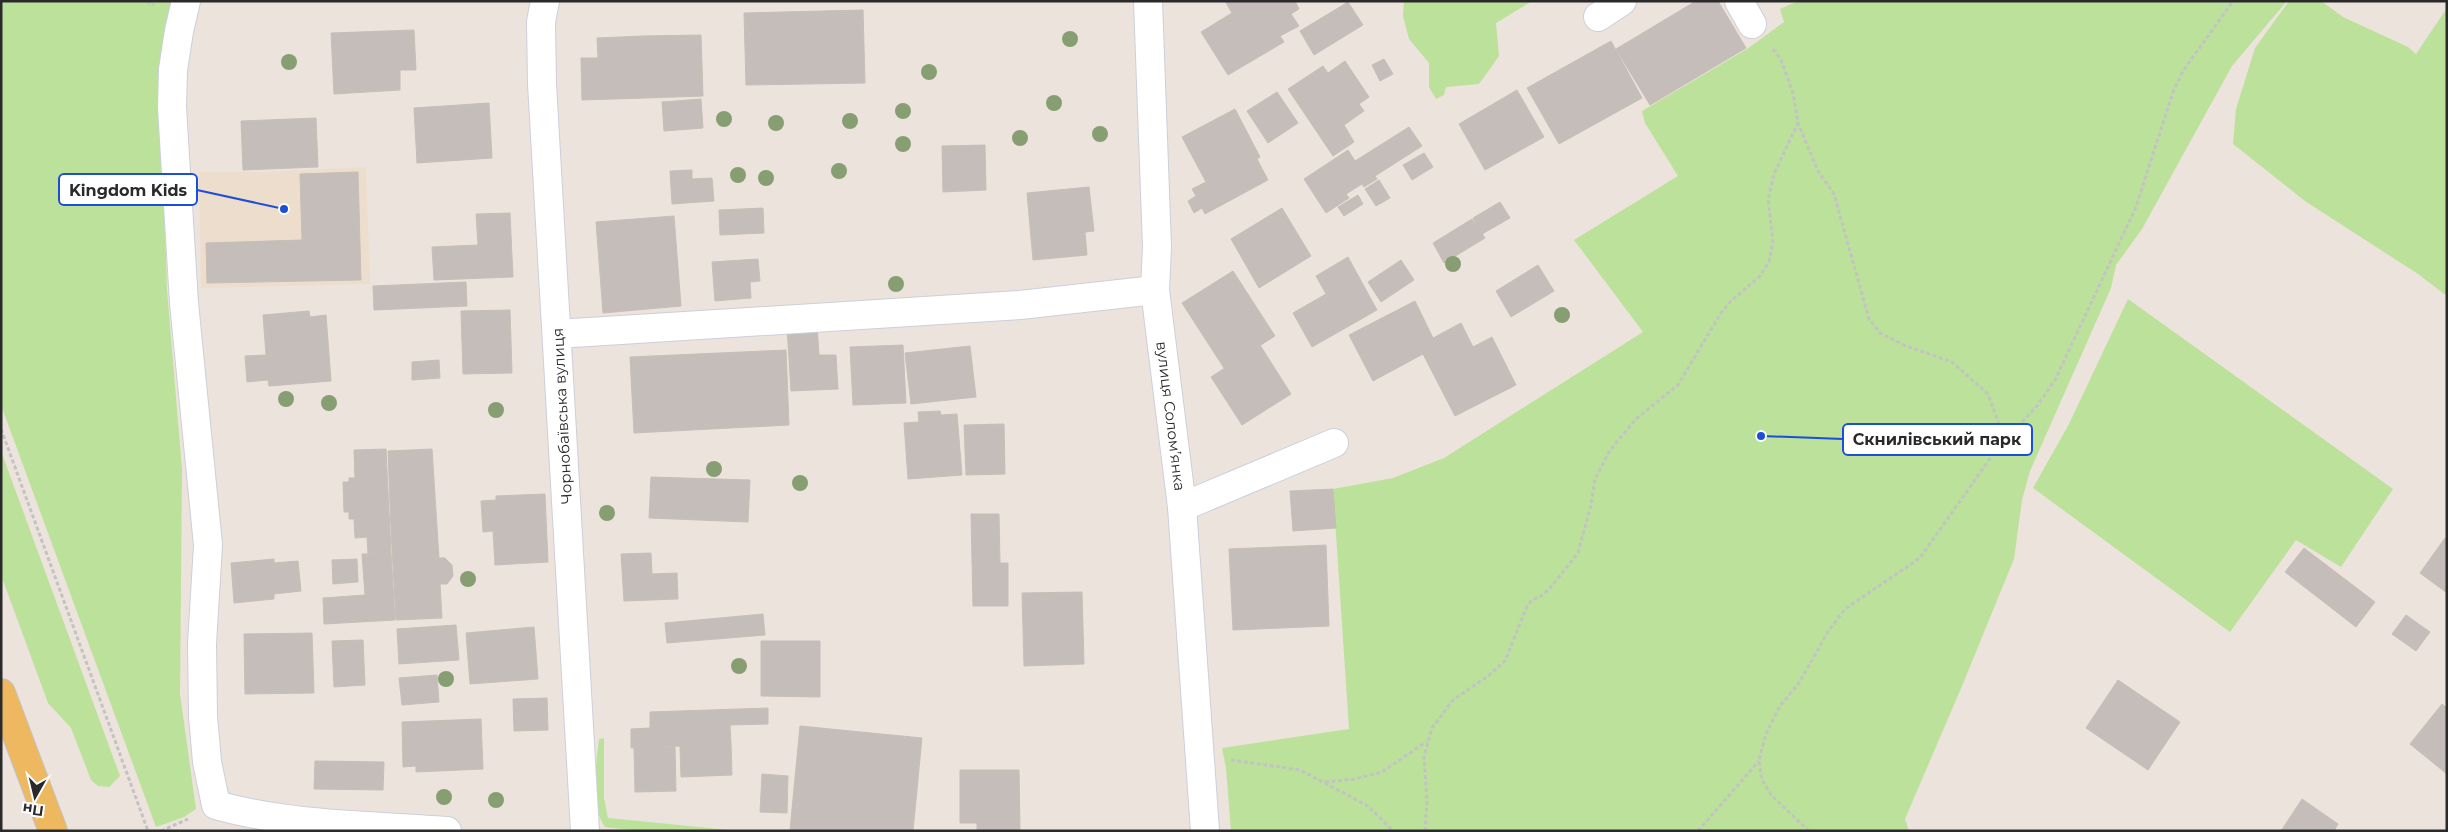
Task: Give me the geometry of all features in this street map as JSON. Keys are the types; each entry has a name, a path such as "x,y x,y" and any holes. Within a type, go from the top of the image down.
{"main road":[{"path":"4,707 53,831"}],"street":[{"path":"186,1 178,31 173,70 172,107 184,303 208,545 202,644 203,716 207,762 216,805 243,813 293,820 447,831"},
{"name":"Чорнобаївська вулиця","path":"545,1 541,22 542,84 585,831"},
{"name":"вулиця Соломʼянка","path":"1148,1 1157,247 1155,290 1182,507 1205,831"},
{"path":"1598,17 1622,1"},
{"path":"557,334 1020,305 1155,290"},
{"path":"1182,507 1334,443"}],"path":[{"path":"1809,831 1772,796 1762,780 1759,760 1766,734 1780,706 1799,684 1829,630 1845,609 1920,558 1975,478 2037,406 2055,380 2084,314 2099,288 2109,261 2136,207 2173,92 2183,71 2234,1"},
{"path":"1746,13 1781,60 1793,93 1798,123 1818,171 1834,194 1869,319 1880,333 1906,346 1952,362 1988,394 2000,427 2010,436"},
{"path":"1425,831 1427,801 1424,757 1426,742 1432,728 1453,700 1482,681 1505,660 1527,606 1532,600 1541,596 1551,587 1578,554 1591,505 1594,479 1610,450 1637,418 1678,385 1721,313 1730,302 1760,276 1769,262 1773,241 1768,199 1774,174 1798,123"},
{"path":"1,429 148,831"},
{"path":"1323,782 1355,779 1382,772 1426,742"},
{"path":"1200,759 1246,760 1300,770 1368,806 1394,831"},
{"path":"1698,831 1759,760"},
{"path":"161,831 190,818"}],"shaded area":[{"path":"366,167 370,284 201,288 199,172 266,172"}],"green space":[{"path":"1,1 176,1 162,134 167,290 182,469 180,694 196,809 184,817 156,827 1,405"},
{"path":"1404,1 1532,1 1496,23 1499,56 1479,84 1446,87 1444,95 1436,99 1429,87 1429,63 1409,39 1403,16"},
{"path":"1798,1 2287,1 2232,66 2142,229 2116,265 2111,288 2030,471 2022,500 2014,559 1905,819 1909,831 1231,831 1226,768 1222,748 1349,729 1333,489 1393,478 1444,458 1643,332 1574,240 1678,176 1645,123 1642,111 1747,49 1784,22 1780,9"},
{"path":"2289,1 2321,1 2343,17 2408,47 2416,54 2447,8 2447,296 2418,274 2305,201 2233,144 2236,109 2255,48"},
{"path":"2128,299 2393,489 2341,567 2296,540 2230,632 2033,488 2069,424"},
{"path":"1,451 120,776 109,787 98,786 91,780 71,728 48,703 1,575"},
{"path":"604,738 604,798 608,818 739,831 641,831 605,827 597,808 595,784 599,739"}],"building":[{"path":"1225,1 1295,1 1299,9 1291,14 1299,26 1280,36 1284,42 1228,75 1201,32 1232,13"},
{"path":"1696,1 1718,1 1746,48 1650,105 1616,49"},
{"path":"1348,2 1363,25 1314,55 1300,31"},
{"path":"863,10 865,83 746,85 744,13"},
{"path":"414,30 416,70 400,70 400,90 334,94 331,33"},
{"path":"701,35 702,65 644,67 643,36"},
{"path":"643,36 645,98 582,100 581,58 598,58 597,38"},
{"path":"1611,41 1642,98 1559,144 1527,88"},
{"path":"1384,59 1393,74 1380,81 1372,65"},
{"path":"1345,61 1369,97 1359,104 1364,111 1344,125 1354,142 1333,156 1288,89 1323,66 1328,73"},
{"path":"702,65 703,96 645,98 644,67"},
{"path":"1517,90 1544,137 1485,170 1459,124"},
{"path":"1277,92 1298,123 1268,143 1247,111"},
{"path":"701,99 703,128 664,131 662,102"},
{"path":"489,103 492,158 417,163 414,108"},
{"path":"1235,109 1260,157 1257,159 1268,180 1205,214 1202,208 1194,213 1188,201 1196,196 1192,189 1206,182 1182,137"},
{"path":"316,118 318,167 243,170 241,121"},
{"path":"1409,127 1422,146 1375,176 1377,179 1364,187 1362,184 1346,194 1349,198 1326,213 1304,179 1348,150 1355,161"},
{"path":"985,145 986,190 943,192 942,146"},
{"path":"1424,153 1433,167 1412,180 1403,165"},
{"path":"692,170 692,179 712,178 714,201 672,204 670,171"},
{"path":"358,172 361,280 207,283 206,243 302,240 300,174"},
{"path":"1379,180 1390,198 1376,206 1365,189"},
{"path":"1089,187 1094,231 1085,232 1087,255 1033,260 1027,193"},
{"path":"1358,195 1363,204 1344,216 1338,207"},
{"path":"1500,202 1510,218 1482,234 1473,218"},
{"path":"763,208 764,233 720,235 719,210"},
{"path":"1282,208 1311,256 1259,288 1231,239"},
{"path":"510,213 513,277 434,280 432,247 478,245 476,214"},
{"path":"674,216 681,306 603,313 596,222"},
{"path":"1472,219 1485,238 1444,263 1433,243"},
{"path":"1348,257 1377,310 1312,347 1293,313 1326,294 1316,276"},
{"path":"758,259 760,281 750,282 751,298 715,301 712,262"},
{"path":"1401,260 1414,280 1381,302 1368,282"},
{"path":"1538,265 1554,291 1511,317 1496,291"},
{"path":"1233,271 1275,336 1224,368 1182,303"},
{"path":"466,282 467,306 374,310 373,286"},
{"path":"1415,301 1433,338 1461,323 1473,347 1492,337 1516,385 1455,416 1423,354 1373,381 1349,335"},
{"path":"510,310 512,373 463,374 461,311"},
{"path":"309,311 310,317 326,315 331,381 269,386 268,380 247,382 245,356 266,355 263,315"},
{"path":"817,325 819,355 836,355 838,389 791,391 787,327"},
{"path":"903,345 906,403 853,405 850,347"},
{"path":"1260,345 1291,394 1242,425 1211,377"},
{"path":"970,346 976,397 911,404 905,353"},
{"path":"786,350 789,425 634,433 630,357"},
{"path":"439,360 440,378 412,380 412,362"},
{"path":"940,411 941,415 957,414 962,475 908,479 904,423 919,422 918,412"},
{"path":"1004,424 1005,474 966,475 964,425"},
{"path":"386,449 391,553 368,553 367,537 355,538 354,519 349,519 349,512 344,512 343,482 349,482 349,478 355,478 354,450"},
{"path":"432,449 437,527 391,529 388,451"},
{"path":"651,477 750,480 748,522 649,518"},
{"path":"1333,489 1336,528 1293,531 1290,491"},
{"path":"545,494 548,562 495,565 493,531 483,532 481,501 496,500 496,496"},
{"path":"971,514 999,514 1000,563 1008,563 1008,606 973,606"},
{"path":"437,527 439,558 445,558 452,565 453,576 447,584 440,584 442,618 396,620 391,529"},
{"path":"2445,538 2447,539 2447,593 2420,573"},
{"path":"1326,545 1329,626 1233,630 1229,549"},
{"path":"2304,548 2375,602 2356,627 2285,572"},
{"path":"391,553 395,620 324,624 323,598 365,595 362,554"},
{"path":"651,553 652,574 677,573 678,599 624,601 621,554"},
{"path":"274,559 274,563 298,561 301,591 274,594 274,599 234,603 231,563"},
{"path":"357,559 358,582 333,584 332,560"},
{"path":"1082,592 1084,664 1024,666 1022,593"},
{"path":"763,614 765,635 667,643 665,623"},
{"path":"2406,615 2430,632 2416,651 2392,634"},
{"path":"456,625 459,660 399,664 397,629"},
{"path":"534,627 538,679 470,684 466,633"},
{"path":"312,633 314,693 245,694 244,634"},
{"path":"363,640 365,685 334,687 332,641"},
{"path":"761,641 820,641 820,697 761,696"},
{"path":"437,675 439,702 402,705 399,678"},
{"path":"2118,680 2180,722 2148,770 2086,728"},
{"path":"547,698 548,730 514,731 513,699"},
{"path":"2442,704 2447,708 2447,774 2410,744"},
{"path":"768,708 768,724 730,725 731,744 631,748 631,729 650,728 650,712"},
{"path":"481,719 483,769 416,772 416,766 403,767 402,722"},
{"path":"800,726 922,738 913,831 790,830"},
{"path":"731,744 732,775 681,777 680,746"},
{"path":"675,747 676,791 635,792 634,748"},
{"path":"315,761 384,762 383,790 314,789"},
{"path":"960,770 1019,770 1020,831 977,831 977,823 960,823"},
{"path":"762,774 788,776 787,813 760,812"},
{"path":"2302,799 2338,824 2334,831 2281,831"}],"place":[{"name":"Kingdom Kids","path":"284,209"},
{"name":"Скнилівський парк","path":"1761,436"}]}
